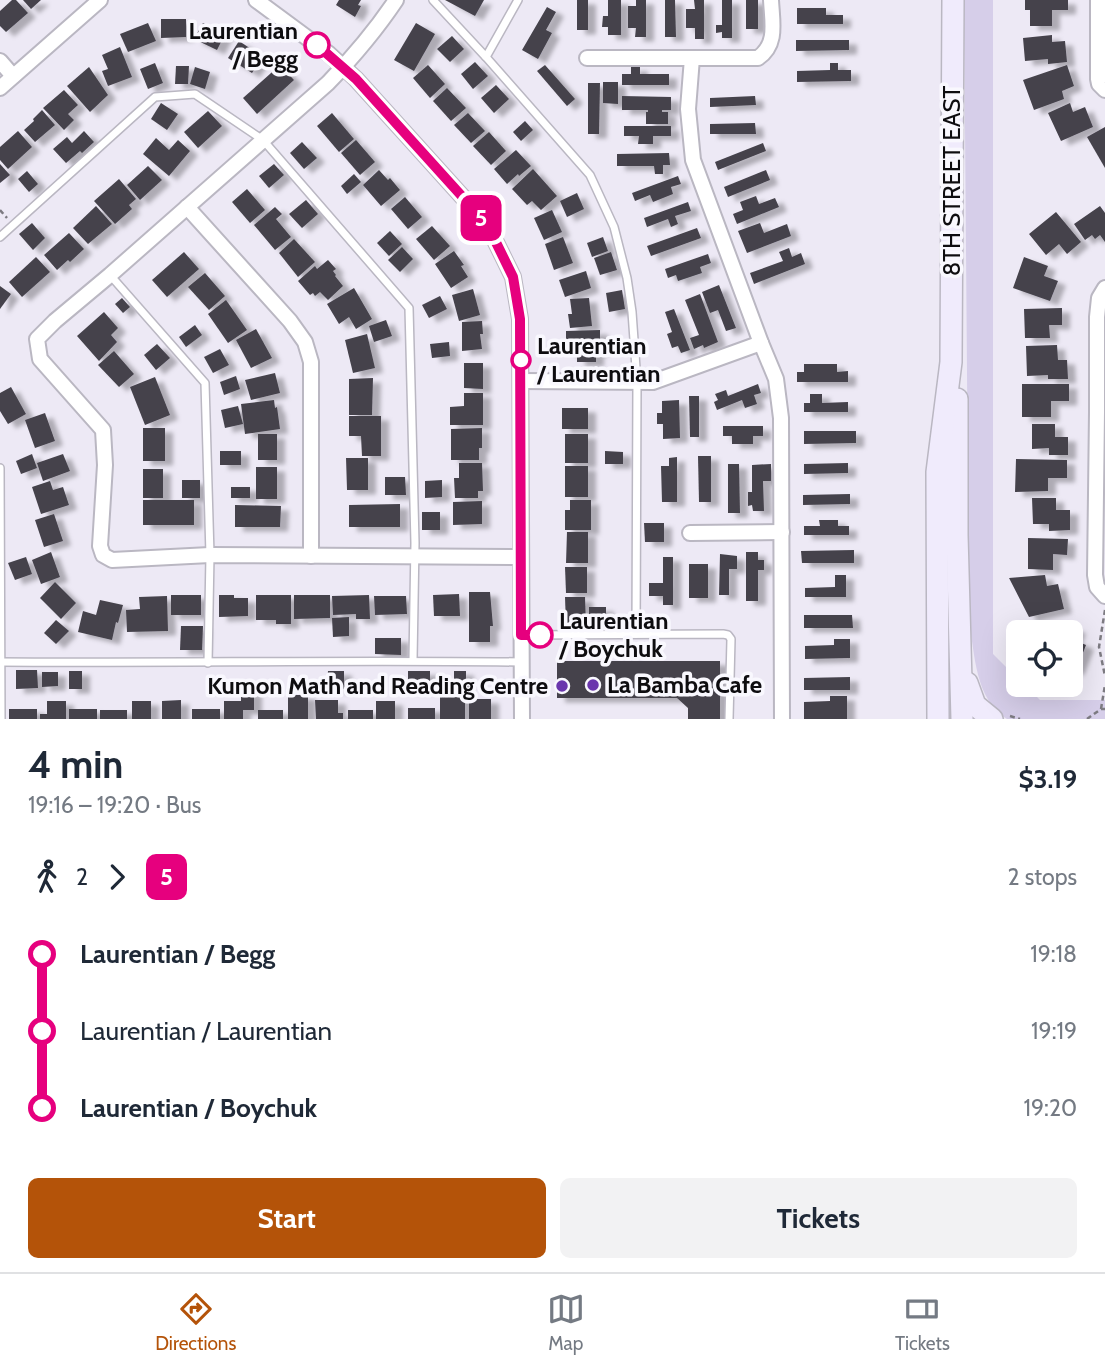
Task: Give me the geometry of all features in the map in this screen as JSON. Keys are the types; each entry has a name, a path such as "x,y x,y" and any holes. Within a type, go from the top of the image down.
{"main road":[{"name":"8TH STREET EAST","path":"938,719 937,472 951,362 953,0"},
{"name":"8TH STREET EAST","path":"951,362 957,395 957,535 962,719"},
{"path":"962,667 975,705 992,719"}],"street":[{"path":"0,88 100,0"},
{"path":"256,0 343,66 366,89 487,224 513,277 520,319 522,719"},
{"path":"396,0 378,26 343,66 37,339 40,359 103,430 106,465 100,546 103,555 113,560 210,555 521,557"},
{"path":"587,58 758,58 766,52 773,36 771,0"},
{"path":"1098,0 1098,79 1105,90"},
{"path":"692,58 688,109 693,160 776,379 782,418 782,719"},
{"path":"0,61 13,76"},
{"path":"187,207 290,321 305,342 311,362 311,556"},
{"path":"1105,288 1099,298 1098,308 1101,412 1095,575 1097,587 1105,596"},
{"path":"521,381 653,382 761,343"},
{"path":"690,533 782,532"}],"lane":[{"path":"433,0 590,175 614,227 627,278 637,382 636,634"},
{"path":"486,57 518,0"},
{"path":"0,237 155,97 195,94 263,140 409,308 415,557 413,660"},
{"path":"110,275 205,383 210,555 208,663"},
{"path":"0,468 1,719"},
{"path":"521,635 728,635 731,639 729,719"},
{"path":"1,662 521,662"}],"path":[{"path":"1104,617 1099,648 1105,676"},
{"path":"1087,719 1103,709 1105,685"}],"shaded area":[{"path":"964,0 993,0 993,654 1006,667 1006,697 1105,700 1105,719 1007,719 996,710 982,688 969,621"}],"building":[{"path":"12,0 16,0 28,13 6,32 0,26 0,11"},
{"path":"23,0 41,0 31,9"},
{"path":"339,0 361,0 355,17 336,5"},
{"path":"445,0 484,0 475,16"},
{"path":"577,0 588,0 588,30 577,30"},
{"path":"608,0 621,0 621,35 608,35 608,27 602,27 603,16 608,16"},
{"path":"636,0 646,0 646,37 635,37 636,28 628,28 628,6 636,6"},
{"path":"665,0 675,0 676,37 665,37"},
{"path":"694,0 704,0 704,39 695,39 695,28 686,28 686,9 695,9"},
{"path":"722,0 732,0 732,38 722,38 722,32 716,33 716,25 722,25"},
{"path":"746,0 758,0 758,29 746,29"},
{"path":"1025,0 1068,0 1068,10 1052,10 1052,26 1030,26 1030,10 1025,10"},
{"path":"547,7 556,12 546,30 552,33 538,59 522,50"},
{"path":"797,8 826,8 826,15 843,15 843,24 797,24"},
{"path":"161,19 186,19 186,37 161,38"},
{"path":"148,23 156,41 128,52 120,34"},
{"path":"203,23 225,34 217,50 194,39"},
{"path":"416,23 435,34 414,71 394,60"},
{"path":"1052,35 1052,42 1065,41 1067,62 1048,64 1048,59 1025,61 1023,38"},
{"path":"452,36 464,49 450,62 437,49"},
{"path":"796,40 849,40 849,50 796,51"},
{"path":"239,41 263,57 252,73 228,58"},
{"path":"120,47 132,77 108,86 102,71 108,69 102,55"},
{"path":"475,62 488,76 473,89 461,74"},
{"path":"155,63 163,83 148,89 140,69"},
{"path":"830,63 838,63 838,70 851,70 851,81 797,82 797,71 830,70"},
{"path":"280,65 294,80 257,114 243,98"},
{"path":"428,65 445,84 430,98 413,78"},
{"path":"545,65 575,99 567,106 537,71"},
{"path":"1067,65 1074,86 1062,91 1064,99 1034,110 1023,80"},
{"path":"176,66 189,66 188,84 175,84"},
{"path":"89,67 108,95 90,112 67,86"},
{"path":"195,67 210,72 205,89 190,84"},
{"path":"631,67 640,67 640,74 669,74 669,85 622,85 622,74 631,74"},
{"path":"603,82 618,82 618,104 603,103"},
{"path":"588,83 600,83 599,134 588,134"},
{"path":"496,85 509,99 494,113 481,98"},
{"path":"447,88 466,108 451,121 433,101"},
{"path":"64,90 78,105 68,114 74,120 64,130 43,108"},
{"path":"622,96 671,97 671,110 662,110 668,112 668,124 646,124 648,110 622,110"},
{"path":"755,96 756,105 710,107 710,98"},
{"path":"161,103 178,114 167,130 151,119"},
{"path":"1070,103 1073,112 1085,107 1093,127 1061,141 1048,113"},
{"path":"42,110 55,125 35,142 24,130"},
{"path":"208,111 222,126 198,148 184,132"},
{"path":"332,113 354,139 339,152 317,126"},
{"path":"468,113 485,131 471,143 454,125"},
{"path":"525,121 533,130 521,141 513,132"},
{"path":"755,123 756,134 710,134 710,124"},
{"path":"624,126 671,126 671,136 653,136 653,144 638,144 639,136 624,136"},
{"path":"1105,127 1105,168 1087,137"},
{"path":"18,131 32,147 8,169 0,160 0,147"},
{"path":"84,131 94,142 66,163 53,149 67,137 72,143"},
{"path":"489,132 506,151 491,165 473,146"},
{"path":"156,138 169,150 178,140 190,151 169,176 143,154"},
{"path":"356,140 375,162 360,175 341,153"},
{"path":"302,142 317,158 304,169 290,153"},
{"path":"763,143 766,151 718,170 715,162"},
{"path":"516,150 531,166 507,184 494,169"},
{"path":"669,153 670,165 663,165 663,174 655,174 654,166 617,166 617,154"},
{"path":"0,164 10,175 0,183"},
{"path":"274,164 284,175 269,188 259,176"},
{"path":"148,166 162,180 140,200 127,185"},
{"path":"533,169 557,196 541,210 532,201 527,205 512,189"},
{"path":"379,170 400,190 381,206 363,185"},
{"path":"766,170 770,180 728,197 724,187"},
{"path":"27,171 38,184 29,192 18,179"},
{"path":"354,174 361,182 347,194 341,186"},
{"path":"678,176 681,184 671,187 673,194 653,202 650,195 635,201 632,193"},
{"path":"119,179 136,199 129,205 132,209 115,224 94,201"},
{"path":"247,189 265,210 250,223 232,202"},
{"path":"577,193 584,209 567,217 560,201"},
{"path":"756,196 759,204 775,198 779,207 737,224 733,214 743,210 740,202"},
{"path":"405,197 422,217 408,229 391,209"},
{"path":"306,200 318,214 302,228 289,214"},
{"path":"688,202 691,211 675,216 678,224 671,227 668,219 647,227 644,218"},
{"path":"96,206 112,224 88,244 73,228"},
{"path":"1100,206 1105,213 1105,242 1100,235 1095,239 1092,235 1085,240 1074,224"},
{"path":"275,207 282,214 276,219 291,237 275,250 254,225"},
{"path":"552,210 562,232 544,240 534,218"},
{"path":"1056,212 1081,242 1067,254 1059,244 1046,255 1029,234"},
{"path":"32,223 45,238 33,250 19,234"},
{"path":"760,223 764,233 787,224 791,236 747,253 738,231"},
{"path":"432,226 450,246 434,260 416,239"},
{"path":"697,228 701,238 651,256 647,246"},
{"path":"390,231 402,244 389,256 377,243"},
{"path":"69,233 84,249 57,270 44,255"},
{"path":"563,237 573,263 554,270 545,244"},
{"path":"603,237 608,251 592,257 587,243"},
{"path":"294,239 315,262 298,277 279,253"},
{"path":"402,247 413,259 400,272 388,260"},
{"path":"789,248 792,257 801,253 805,264 754,284 750,273 783,261 779,252"},
{"path":"454,251 464,265 461,266 468,277 451,288 435,264"},
{"path":"184,252 199,269 167,297 152,280"},
{"path":"611,252 617,270 600,275 594,258"},
{"path":"708,254 711,263 700,267 702,273 678,281 676,275 668,278 665,269"},
{"path":"36,257 50,272 22,297 9,282"},
{"path":"1024,257 1048,266 1044,276 1058,281 1050,301 1013,288"},
{"path":"328,260 336,269 333,271 335,276 343,286 328,300 320,292 315,296 313,293 310,295 298,281 315,266 317,269"},
{"path":"586,271 591,288 565,297 559,280"},
{"path":"205,273 225,296 209,310 188,287"},
{"path":"719,285 736,328 726,331 718,310 710,313 702,292"},
{"path":"0,286 11,294 0,309"},
{"path":"354,288 372,319 356,329 349,317 339,324 327,304"},
{"path":"473,289 480,315 459,321 452,295"},
{"path":"622,290 625,309 609,312 606,293"},
{"path":"700,294 718,342 694,349 690,338 699,335 685,300"},
{"path":"440,296 447,309 429,318 422,305"},
{"path":"122,298 130,307 123,313 115,304"},
{"path":"589,298 592,326 570,328 570,299"},
{"path":"226,300 247,330 228,343 208,314"},
{"path":"1062,308 1062,325 1049,325 1050,338 1025,338 1024,309"},
{"path":"674,309 690,350 681,353 678,346 672,348 667,334 672,332 665,312"},
{"path":"104,312 118,328 111,335 117,342 99,361 77,336"},
{"path":"386,320 392,336 374,342 369,326"},
{"path":"482,321 482,349 462,351 462,322"},
{"path":"195,325 202,335 186,347 179,337"},
{"path":"256,329 272,358 251,368 236,340"},
{"path":"600,330 600,352 596,352 596,362 577,362 577,352 566,352 566,331"},
{"path":"367,334 375,368 353,373 345,340"},
{"path":"449,342 450,356 432,358 430,344"},
{"path":"157,344 170,358 156,370 144,355"},
{"path":"1057,345 1058,360 1067,360 1068,379 1048,379 1048,375 1027,376 1026,346"},
{"path":"220,349 229,365 213,373 204,357"},
{"path":"114,351 134,374 119,387 98,365"},
{"path":"464,363 483,363 483,389 464,388"},
{"path":"804,364 837,364 837,372 848,371 848,382 797,382 797,372 804,372"},
{"path":"275,373 280,393 251,400 245,380"},
{"path":"236,376 240,389 224,395 220,382"},
{"path":"155,377 170,415 145,425 130,387"},
{"path":"373,378 372,415 349,415 349,379"},
{"path":"758,384 761,393 754,395 757,404 745,408 742,400 717,410 714,402 718,400 715,394 726,390 728,396"},
{"path":"1022,384 1069,384 1069,401 1051,401 1051,417 1022,417"},
{"path":"11,387 26,414 8,424 0,411 0,393"},
{"path":"464,393 483,393 483,425 450,425 450,407 464,406"},
{"path":"810,394 822,394 822,403 848,402 848,412 804,412 804,403 810,403"},
{"path":"689,396 699,396 699,437 690,437"},
{"path":"274,400 280,429 245,434 241,404"},
{"path":"679,400 680,438 663,439 663,424 657,424 657,413 662,413 662,401"},
{"path":"238,406 243,424 225,428 221,410"},
{"path":"562,408 588,408 588,429 562,429"},
{"path":"45,413 55,441 35,448 25,420"},
{"path":"349,416 381,416 381,456 362,456 361,436 349,436"},
{"path":"1032,424 1055,424 1055,437 1068,437 1068,455 1049,455 1049,448 1032,449"},
{"path":"723,426 763,426 763,436 753,436 753,444 732,444 732,436 723,436"},
{"path":"143,428 165,428 165,461 143,461"},
{"path":"482,428 479,460 451,460 451,429"},
{"path":"804,431 856,431 856,443 804,444"},
{"path":"258,434 277,434 277,460 258,460"},
{"path":"565,434 588,434 588,463 565,463"},
{"path":"220,451 241,451 241,465 220,465"},
{"path":"605,451 623,452 623,464 605,464"},
{"path":"32,454 37,468 21,474 16,461"},
{"path":"63,454 70,471 43,481 37,463"},
{"path":"698,456 711,456 711,502 699,502"},
{"path":"677,457 677,502 662,502 661,466 669,466 669,458"},
{"path":"346,458 368,458 368,490 347,490"},
{"path":"1016,459 1067,460 1067,478 1048,478 1048,491 1015,492"},
{"path":"459,463 482,463 483,491 478,491 478,498 455,498 454,478 459,478"},
{"path":"848,463 848,473 804,474 804,464"},
{"path":"728,464 739,464 740,513 728,513"},
{"path":"771,464 771,481 763,481 764,511 753,511 752,505 748,506 748,492 752,492 752,465"},
{"path":"565,466 588,466 588,497 565,497"},
{"path":"256,467 277,467 277,499 256,499"},
{"path":"143,469 163,469 163,498 143,498"},
{"path":"385,477 405,477 406,495 385,495"},
{"path":"182,480 200,480 200,498 182,498"},
{"path":"442,480 442,497 425,498 425,481"},
{"path":"50,481 53,490 63,487 69,505 41,514 32,487"},
{"path":"231,487 250,487 250,498 231,498"},
{"path":"850,494 850,504 803,505 803,495"},
{"path":"1032,498 1056,498 1056,510 1070,510 1070,530 1049,531 1049,524 1033,524"},
{"path":"143,500 194,500 194,525 143,525"},
{"path":"570,500 591,500 591,530 565,530 565,510 570,510"},
{"path":"482,501 482,524 453,525 453,502"},
{"path":"400,504 400,527 349,527 349,505"},
{"path":"235,505 281,506 280,527 235,527"},
{"path":"422,512 440,512 440,530 422,530"},
{"path":"54,514 63,541 44,547 35,520"},
{"path":"819,520 838,520 838,526 849,526 849,535 804,535 804,526 820,526"},
{"path":"644,523 664,523 664,542 645,542"},
{"path":"567,532 588,532 588,563 566,563"},
{"path":"1028,538 1068,539 1067,555 1053,554 1053,570 1028,569"},
{"path":"854,550 854,563 802,563 801,551"},
{"path":"51,552 60,577 41,584 32,560"},
{"path":"746,552 758,552 758,560 764,560 764,570 758,570 758,601 746,601"},
{"path":"720,554 737,556 737,569 729,569 729,595 719,595"},
{"path":"26,557 32,574 15,580 8,563"},
{"path":"663,557 673,557 673,605 663,605 663,596 649,596 649,583 663,583"},
{"path":"689,564 708,564 708,598 689,598"},
{"path":"565,567 587,567 587,593 566,593"},
{"path":"835,575 846,575 846,597 805,597 805,588 835,587"},
{"path":"1045,575 1047,586 1058,584 1064,609 1029,617 1009,578"},
{"path":"55,582 76,603 61,619 40,598"},
{"path":"469,592 490,592 493,626 490,626 490,642 469,642"},
{"path":"459,594 460,616 434,616 433,595"},
{"path":"171,595 201,595 201,615 171,615"},
{"path":"219,595 248,598 248,616 219,617"},
{"path":"256,595 291,595 291,624 276,624 276,620 256,620"},
{"path":"294,595 330,595 330,618 294,619"},
{"path":"369,595 370,619 356,619 356,614 333,615 332,596"},
{"path":"167,596 168,631 127,632 126,610 140,609 139,597"},
{"path":"374,596 406,596 407,614 375,615"},
{"path":"565,597 585,597 586,626 566,626"},
{"path":"100,600 123,605 112,640 78,632 83,611 96,615"},
{"path":"589,607 606,607 606,625 589,625"},
{"path":"804,615 852,615 853,628 804,628"},
{"path":"349,617 349,636 333,637 332,618"},
{"path":"56,620 69,631 56,644 44,633"},
{"path":"181,626 203,626 202,650 180,650"},
{"path":"375,638 401,638 401,655 375,654"},
{"path":"834,639 850,639 850,658 805,659 805,646 834,645"},
{"path":"557,661 720,661 720,719 688,719 688,708 677,698 557,698"},
{"path":"16,670 37,670 38,688 16,689"},
{"path":"69,671 82,671 82,689 69,689"},
{"path":"328,671 344,671 344,689 327,688"},
{"path":"408,671 430,671 430,689 408,689"},
{"path":"454,671 466,671 466,688 454,688"},
{"path":"42,672 58,672 58,686 42,687"},
{"path":"850,677 850,690 804,690 804,678"},
{"path":"241,691 254,691 254,710 243,710 243,719 224,719 224,701 241,701"},
{"path":"440,694 465,694 465,719 440,719"},
{"path":"288,695 308,695 308,719 288,719"},
{"path":"830,696 847,696 847,719 804,719 804,702 830,701"},
{"path":"469,699 491,699 491,719 469,719"},
{"path":"181,700 181,719 162,719 162,701"},
{"path":"315,700 338,700 338,713 343,713 343,719 316,719"},
{"path":"47,701 66,701 66,719 40,719 40,714 47,714"},
{"path":"132,701 151,701 151,719 132,719"},
{"path":"376,701 395,701 395,719 376,719"},
{"path":"408,708 435,708 435,719 408,719"},
{"path":"9,709 37,709 37,719 9,719"},
{"path":"69,709 97,709 97,719 69,719"},
{"path":"192,709 220,709 220,719 192,719"},
{"path":"100,710 127,710 127,719 100,719"},
{"path":"258,710 283,710 283,719 258,719"},
{"path":"348,710 373,710 373,719 348,719"}],"bus line":[{"name":"5","path":"317,45 356,79 487,224 513,277 520,319 521,635 540,635"}],"place":[{"name":"Laurentian / Begg","path":"317,45"},
{"name":"Laurentian / Laurentian","path":"521,360"},
{"name":"Laurentian / Boychuk","path":"540,635"},
{"name":"La Bamba Cafe","path":"593,685"},
{"name":"Kumon Math and Reading Centre","path":"562,686"}]}
